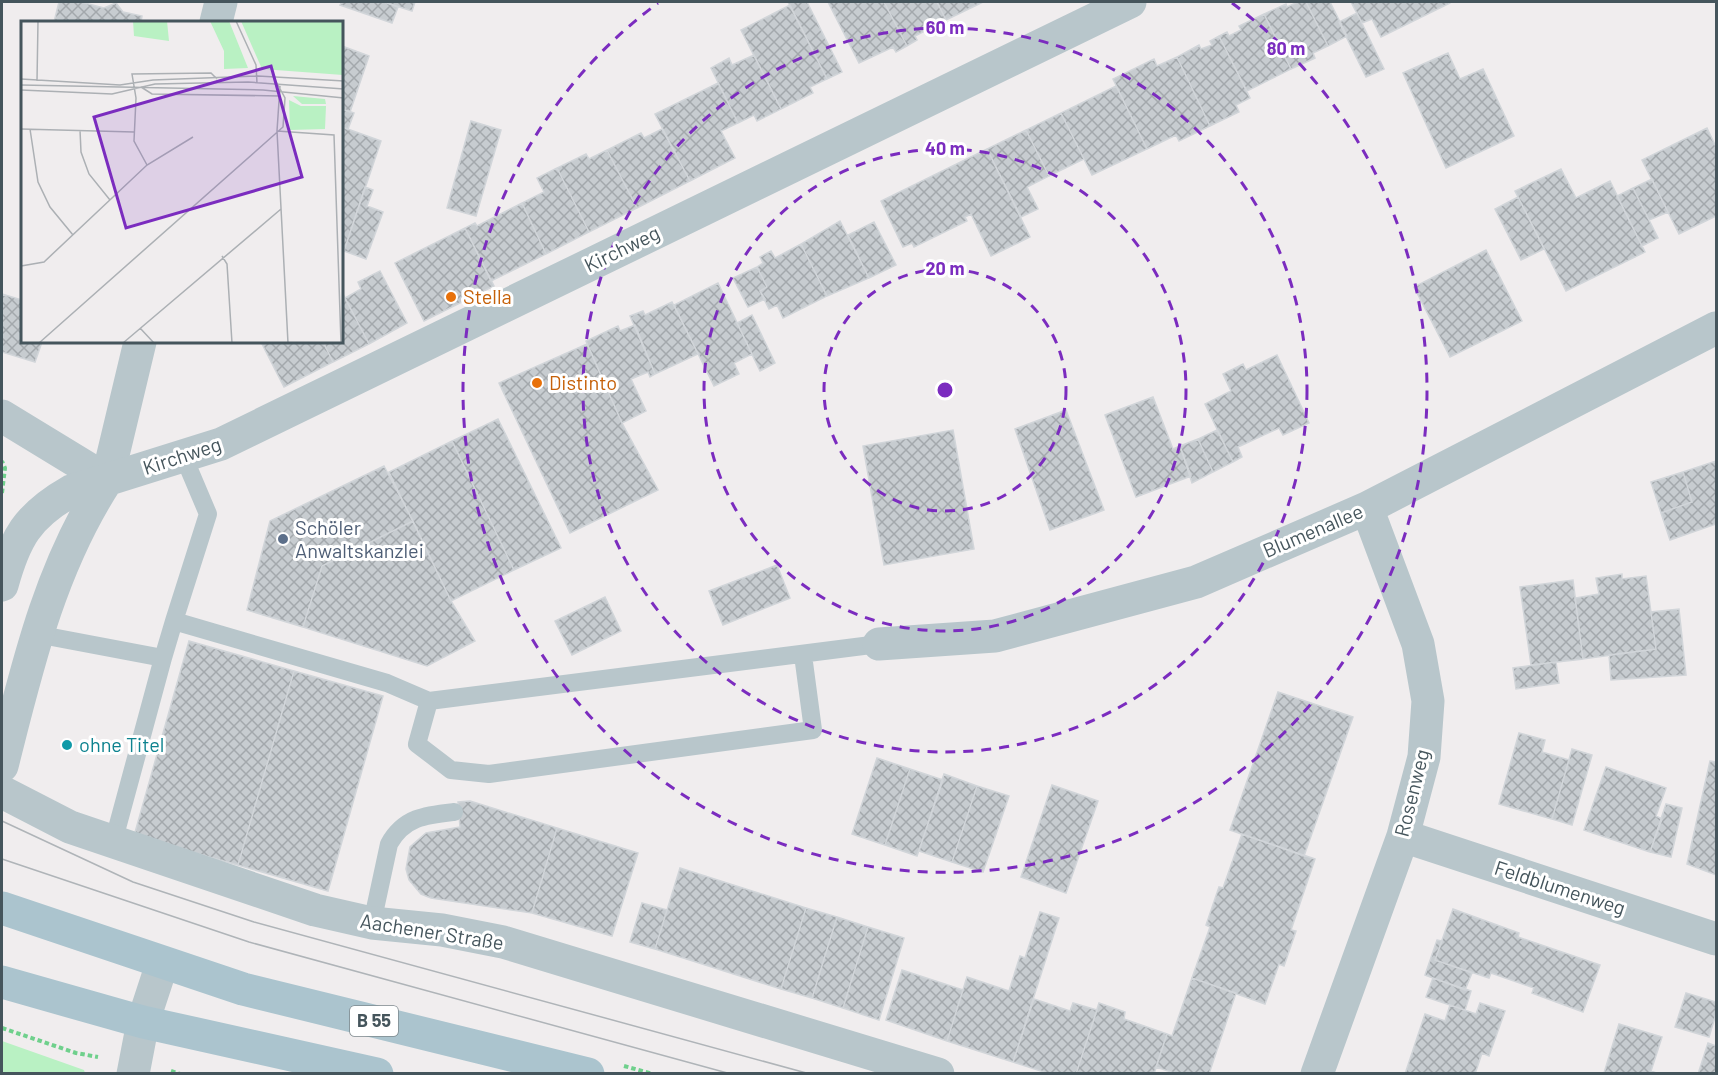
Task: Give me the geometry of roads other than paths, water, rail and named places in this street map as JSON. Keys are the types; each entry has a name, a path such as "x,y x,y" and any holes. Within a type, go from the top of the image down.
{"main road":[{"name":"B 55","path":"2,908 243,989 588,1074"},
{"path":"4,980 143,1022 377,1074"}],"street":[{"path":"216,21 221,2"},
{"name":"Kirchweg","path":"2,585 12,549 30,522 50,503 71,491 221,444 1130,2"},
{"name":"Blumenallee","path":"879,644 995,636 1196,582 1366,508 1716,328"},
{"path":"2,766 36,634 71,542 107,480 140,344"},
{"path":"2,416 107,480"},
{"name":"Rosenweg","path":"1317,1074 1403,836 1424,757 1428,701 1418,644 1366,508"},
{"name":"Aachener Straße","path":"2,792 70,827 315,910 372,923 442,930 503,942 938,1074"},
{"name":"Feldblumenweg","path":"1403,836 1716,939"},
{"path":"134,1069 143,1022 162,963"}],"lane":[{"path":"113,843 174,621 208,514 183,455"},
{"path":"174,621 387,683 429,701 879,644"},
{"path":"36,634 164,658"},
{"path":"429,701 417,744 451,770 489,774 813,730 807,654"},
{"path":"372,923 389,844 395,834 407,822 422,816 454,812"}],"tram line":[{"path":"2,821 133,882 254,922 810,1074"},
{"path":"2,859 249,942 731,1074"}],"place":[{"name":"Stella","path":"451,297"},
{"name":"Distinto","path":"537,383"},
{"name":"Schöler Anwaltskanzlei","path":"283,539"},
{"name":"ohne Titel","path":"67,745"}]}
